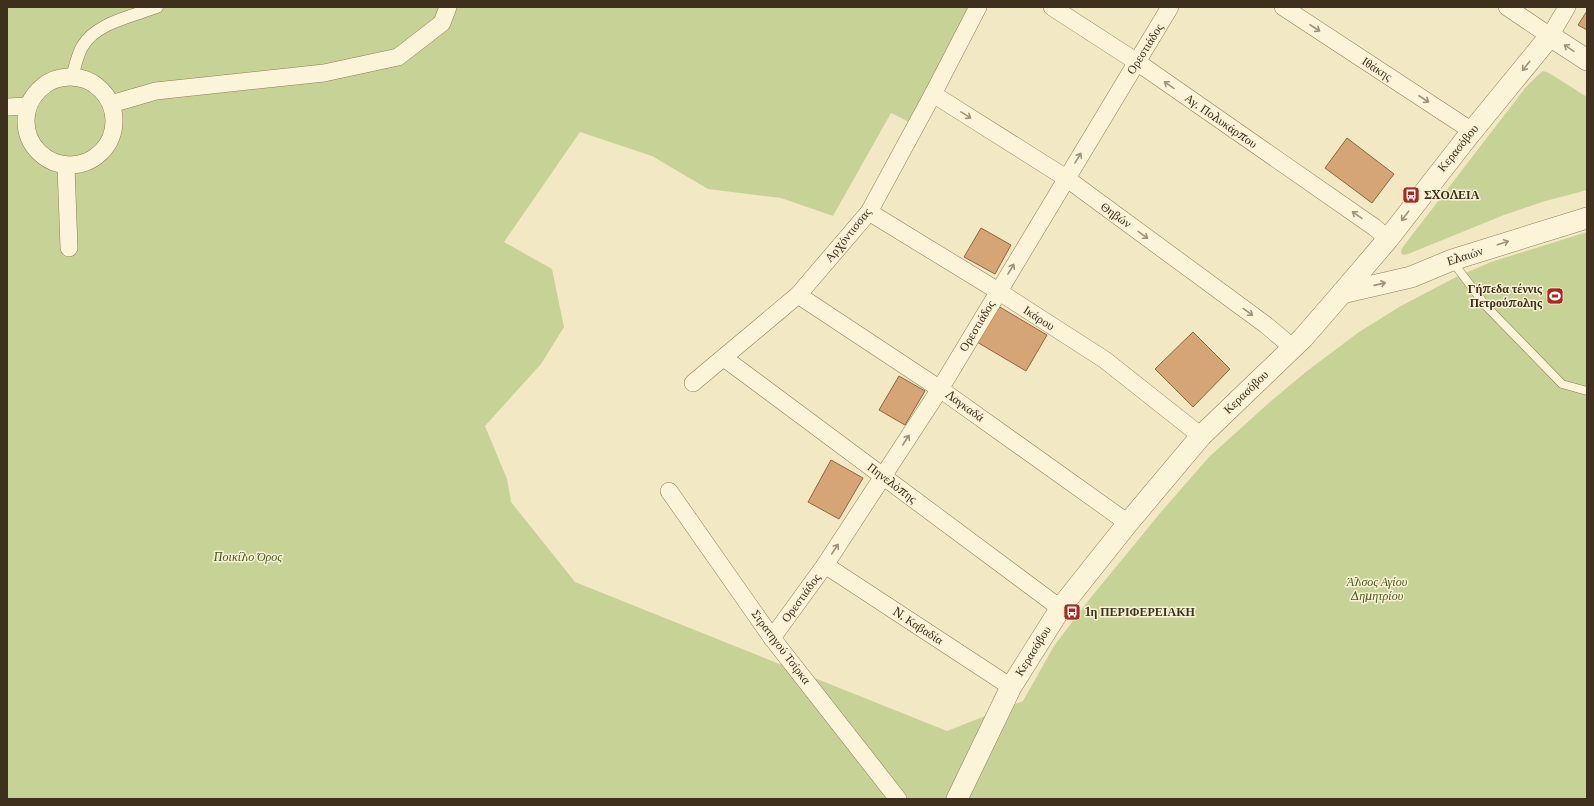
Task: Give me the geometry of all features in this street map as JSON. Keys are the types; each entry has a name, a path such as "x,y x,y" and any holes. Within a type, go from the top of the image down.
{"street":[{"path":"72,77 82,47 92,34 102,27 157,7"},
{"path":"112,104 156,91 324,74 398,57 442,23 448,7"},
{"name":"Αρχόντισσας","path":"693,384 798,295 868,212 933,94 978,7"},
{"name":"Αγ. Πολυκάρπου","path":"1052,7 1137,62 1374,227 1388,239"},
{"name":"Ορεστιάδος","path":"772,638 825,566 882,476 940,389 1170,7"},
{"name":"Ιθάκης","path":"1283,7 1472,131"},
{"path":"1507,7 1587,60"},
{"name":"Κερασόβου","path":"957,799 1010,687 1060,608 1201,436 1303,338 1388,239 1472,131 1550,36 1567,7"},
{"path":"61,77 72,77 91,81 103,91 112,104 115,118 113,134 106,148 95,158 82,165 66,166 53,163 42,156 33,146 27,133 26,120 28,106 36,93 47,83 61,77"},
{"name":"Θηβών","path":"933,94 1066,178 1266,325 1292,347"},
{"path":"7,107 28,106"},
{"path":"66,166 69,248"},
{"name":"Ικάρου","path":"868,212 998,291 1105,360 1201,436"},
{"name":"Ελαιών","path":"1342,293 1411,277 1452,260 1587,218"},
{"name":"Λαγκαδά","path":"798,295 940,389 1128,524"},
{"name":"Πηνελόπης","path":"724,358 1060,608"},
{"name":"Στρατηγού Τσίρκα","path":"669,491 772,638 898,799"},
{"name":"N. Καβαδία","path":"825,566 1010,687"}],"lane":[{"path":"1452,260 1486,306 1562,384 1587,391"}],"green space":[{"name":"Ποικίλο Όρος","path":"7,7 971,7 909,122 891,113 833,216 781,198 708,189 652,156 580,132 504,242 552,269 564,327 541,364 485,426 507,479 511,502 575,582 947,731 1023,701 1054,646 1088,601 1161,512 1209,457 1307,371 1359,332 1399,307 1456,277 1491,262 1587,232 1587,799 7,799"},
{"path":"1543,71 1549,73 1587,97 1587,190 1542,202 1504,215 1403,255 1401,253 1402,248 1526,87"}],"building":[{"path":"1587,11 1587,30 1578,25"},
{"path":"1347,138 1394,174 1372,203 1325,168"},
{"path":"981,228 1011,245 995,274 964,257"},
{"path":"998,306 1047,335 1026,371 977,342"},
{"path":"1193,332 1230,369 1193,407 1155,369"},
{"path":"899,376 925,391 905,425 879,410"},
{"path":"831,460 863,478 839,519 808,502"}],"place":[{"name":"ΣΧΟΛΕΙΑ","path":"1411,195"},
{"name":"Γήπεδα τέννις Πετρούπολης","path":"1555,296"},
{"name":"1η ΠΕΡΙΦΕΡΕΙΑΚΗ","path":"1072,612"}],"park label":[{"name":"Άλσος Αγίου Δημητρίου","path":"1377,589"}]}
